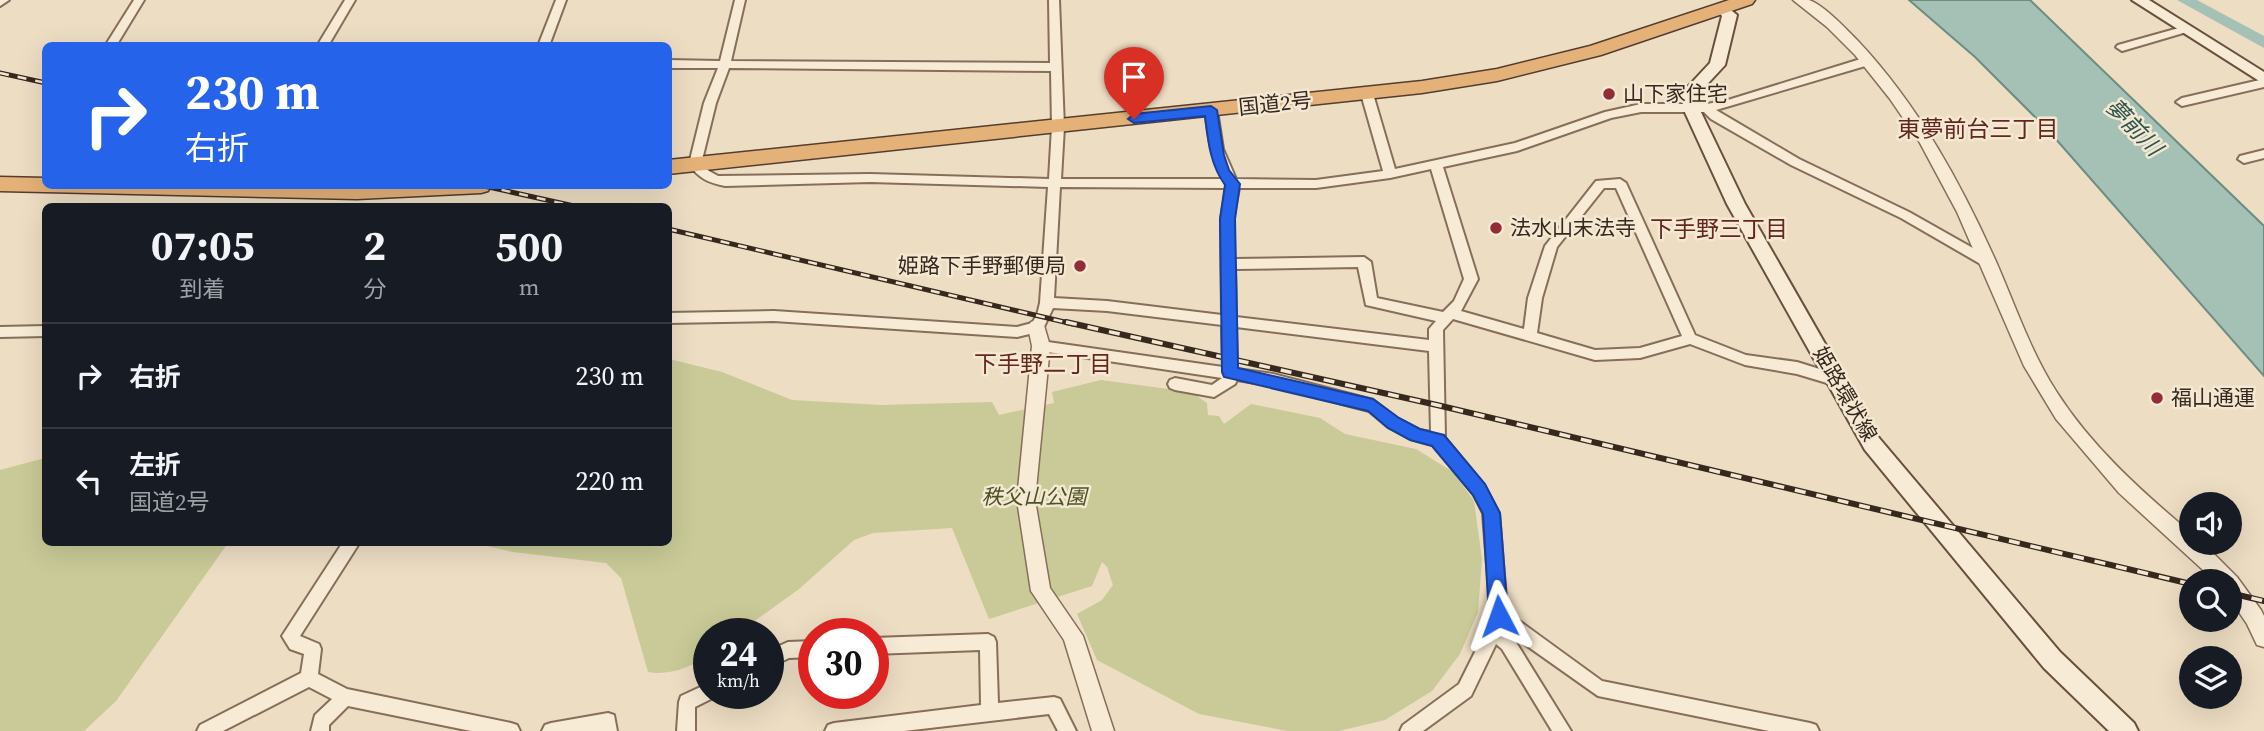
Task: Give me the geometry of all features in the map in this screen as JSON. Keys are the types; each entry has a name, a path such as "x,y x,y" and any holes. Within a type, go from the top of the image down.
{"highway":[{"name":"国道2号","path":"672,166 696,159 1058,121 1447,74 1586,43 1719,4 1746,0"},
{"name":"国道2号","path":"1058,121 1211,110 1462,81 1537,66 1605,48 1719,4"},
{"name":"国道2号","path":"672,157 696,159"},
{"path":"0,173 42,174"},
{"path":"0,184 42,185"},
{"path":"223,189 357,192 414,189"}],"main road":[{"path":"2139,0 2264,81"},
{"path":"1699,108 1691,92 1717,65 1730,15 1719,4"},
{"name":"姫路環状線","path":"1699,108 1736,204 1872,444 2052,660 2126,731"}],"street":[{"path":"112,42 138,0"},
{"path":"324,42 350,0"},
{"path":"545,42 561,0"},
{"path":"740,0 725,64 710,103 696,159 701,173 711,180 725,182 870,178 1233,184 1316,184 1436,165 1517,147 1608,115 1641,108 1699,108 1729,104 1874,57 1821,0"},
{"path":"1054,0 1058,121 1055,183 1047,303 1039,336 1026,500 1041,590 1073,636 1103,731"},
{"path":"1800,0 1844,34 1927,138 1989,263 2031,362 2054,402 2136,496 2216,569"},
{"path":"2122,47 2186,29"},
{"path":"672,64 1056,68"},
{"path":"2182,102 2264,81"},
{"path":"1367,94 1390,174"},
{"path":"1699,108 1795,162 1905,215 1989,263"},
{"path":"1175,384 1214,391 1230,380 1227,322 1230,264 1227,219 1233,184 1222,171 1217,155 1211,110"},
{"path":"2244,159 2264,154"},
{"path":"1436,165 1471,279 1468,290 1436,329 1434,346 1438,440"},
{"path":"1530,336 1535,298 1551,246 1600,184 1619,183 1690,339"},
{"path":"1230,264 1364,262 1371,302 1400,310 1448,316 1530,336 1576,351 1619,356 1690,339 1745,360 1797,368 1837,380"},
{"path":"1047,303 1107,306 1434,346"},
{"path":"672,318 774,316 1017,332 1230,372 1373,406 1394,423 1416,435 1438,440 1479,489 1492,513 1497,624 1562,731"},
{"path":"0,332 42,331"},
{"path":"309,678 313,649 296,644 290,636 349,546"},
{"path":"2242,600 2264,638"},
{"path":"1416,729 1465,690 1497,624"},
{"path":"1497,624 1598,688 1810,731"},
{"path":"889,645 988,642 990,714"},
{"path":"309,678 345,697 511,731"},
{"path":"206,731 309,678"},
{"path":"320,731 321,721 345,697"},
{"path":"686,731 687,702 693,699"},
{"path":"834,731 1054,705 1067,731"},
{"path":"551,731 608,721 608,731"}],"green space":[{"name":"秩父山公園","path":"672,360 722,372 792,400 881,405 992,402 999,415 1054,403 1052,392 1101,380 1191,392 1207,403 1208,415 1219,416 1224,424 1251,404 1320,418 1345,434 1416,449 1453,472 1474,501 1482,559 1478,612 1460,654 1432,691 1385,720 1339,731 1287,731 1199,714 1097,660 1077,614 1102,600 1113,585 1107,567 1102,562 1092,586 989,619 952,528 873,533 854,540 799,589 759,618 693,618 693,664 672,672 656,673 648,672 621,578 606,563 513,552 486,546 672,546"},
{"path":"42,459 42,546 226,546 116,701 84,731 0,731 0,470"}],"water":[{"name":"夢前川","path":"1909,0 2030,0 2264,226 2264,376 2047,129 1975,57"}],"waterway":[{"path":"2185,0 2264,43"}],"railway":[{"path":"0,73 42,82"},
{"path":"498,189 560,203"},
{"path":"672,230 1073,324"},
{"path":"1066,322 1437,405 2179,581"},
{"path":"2242,596 2264,601"}],"place":[{"name":"山下家住宅","path":"1609,94"},
{"name":"法水山末法寺","path":"1496,228"},
{"name":"姫路下手野郵便局","path":"1080,266"},
{"name":"福山通運","path":"2157,398"}],"district":[{"name":"東夢前台三丁目","path":"1978,129"},
{"name":"下手野三丁目","path":"1719,229"},
{"name":"下手野二丁目","path":"1043,364"}],"route":[{"path":"1134,119 1211,110 1217,155 1222,171 1233,184 1227,219 1230,264 1227,322 1230,330 1230,372 1273,380 1373,406 1394,423 1416,435 1438,440 1479,489 1492,513 1499,616"}]}
